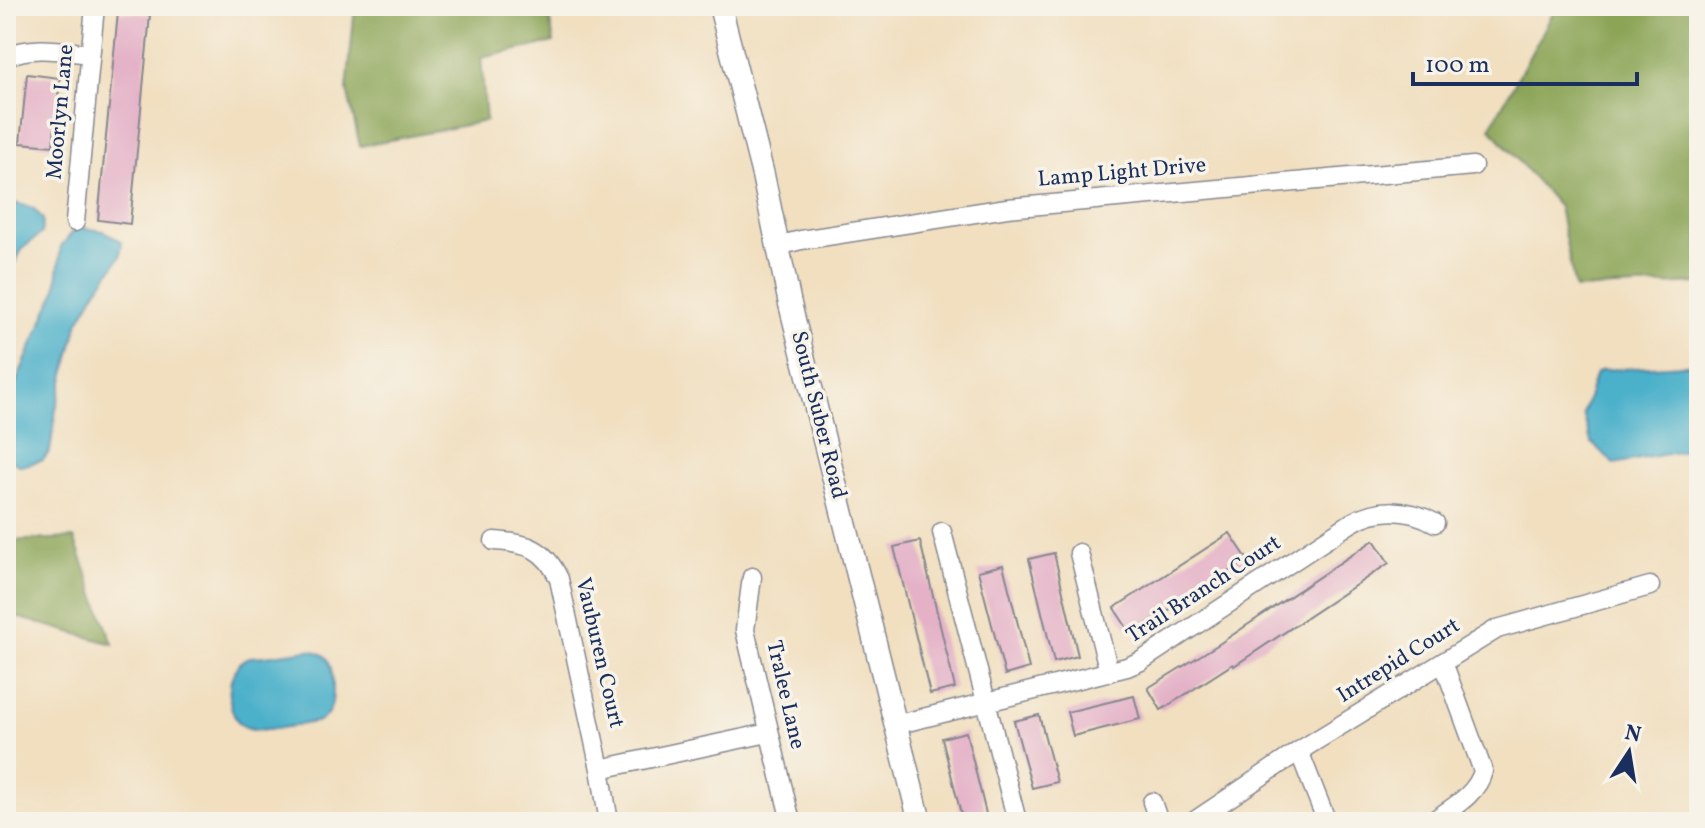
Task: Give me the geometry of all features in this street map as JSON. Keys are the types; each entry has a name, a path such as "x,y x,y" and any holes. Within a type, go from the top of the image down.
{"street":[{"name":"Moorlyn Lane","path":"75,222 95,6"},
{"name":"South Suber Road","path":"720,6 920,822"},
{"path":"6,57 34,50 90,54"},
{"name":"Lamp Light Drive","path":"777,246 1007,208 1473,166"},
{"name":"Trail Branch Court","path":"895,725 1109,672 1141,661 1372,513 1419,514 1435,523"},
{"path":"942,532 1017,821"},
{"name":"Vauburen Court","path":"494,541 528,546 542,553 553,564 559,579 609,822"},
{"path":"1079,553 1109,672"},
{"name":"Tralee Lane","path":"752,577 745,630 791,822"},
{"name":"Intrepid Court","path":"1193,822 1299,751 1497,629 1650,586"},
{"path":"1432,822 1472,792 1483,771 1443,662"},
{"path":"600,769 768,733"},
{"path":"1299,751 1327,822"},
{"path":"1152,802 1159,822"}],"green space":[{"path":"355,6 547,6 554,42 481,58 486,121 360,146 347,90"},
{"path":"1557,6 1699,6 1699,283 1575,289 1559,207 1490,128"},
{"path":"74,538 113,644 6,614 6,541"}],"water":[{"path":"14,203 33,208 43,219 42,233 23,248 6,279 6,207"},
{"path":"77,227 103,231 122,242 120,257 78,323 56,409 50,451 43,460 21,466 6,458 6,405 56,290 61,246"},
{"path":"1699,364 1699,448 1614,464 1591,442 1583,414 1596,373 1602,370"},
{"path":"309,650 325,656 331,669 332,700 325,717 320,721 272,729 253,729 239,722 234,714 230,693 234,672 239,664 249,657"}],"building":[{"path":"118,12 150,15 130,224 98,220"},
{"path":"27,74 60,78 53,146 20,143"},
{"path":"1230,533 1248,560 1131,634 1114,608"},
{"path":"1374,540 1389,563 1234,666 1161,710 1148,688"},
{"path":"920,541 955,688 930,694 894,547"},
{"path":"1054,553 1078,656 1054,662 1029,559"},
{"path":"1003,565 1029,668 1005,675 978,571"},
{"path":"1134,696 1140,719 1073,736 1067,712"},
{"path":"1039,715 1057,782 1032,788 1014,721"},
{"path":"966,732 988,822 963,822 942,738"}]}
